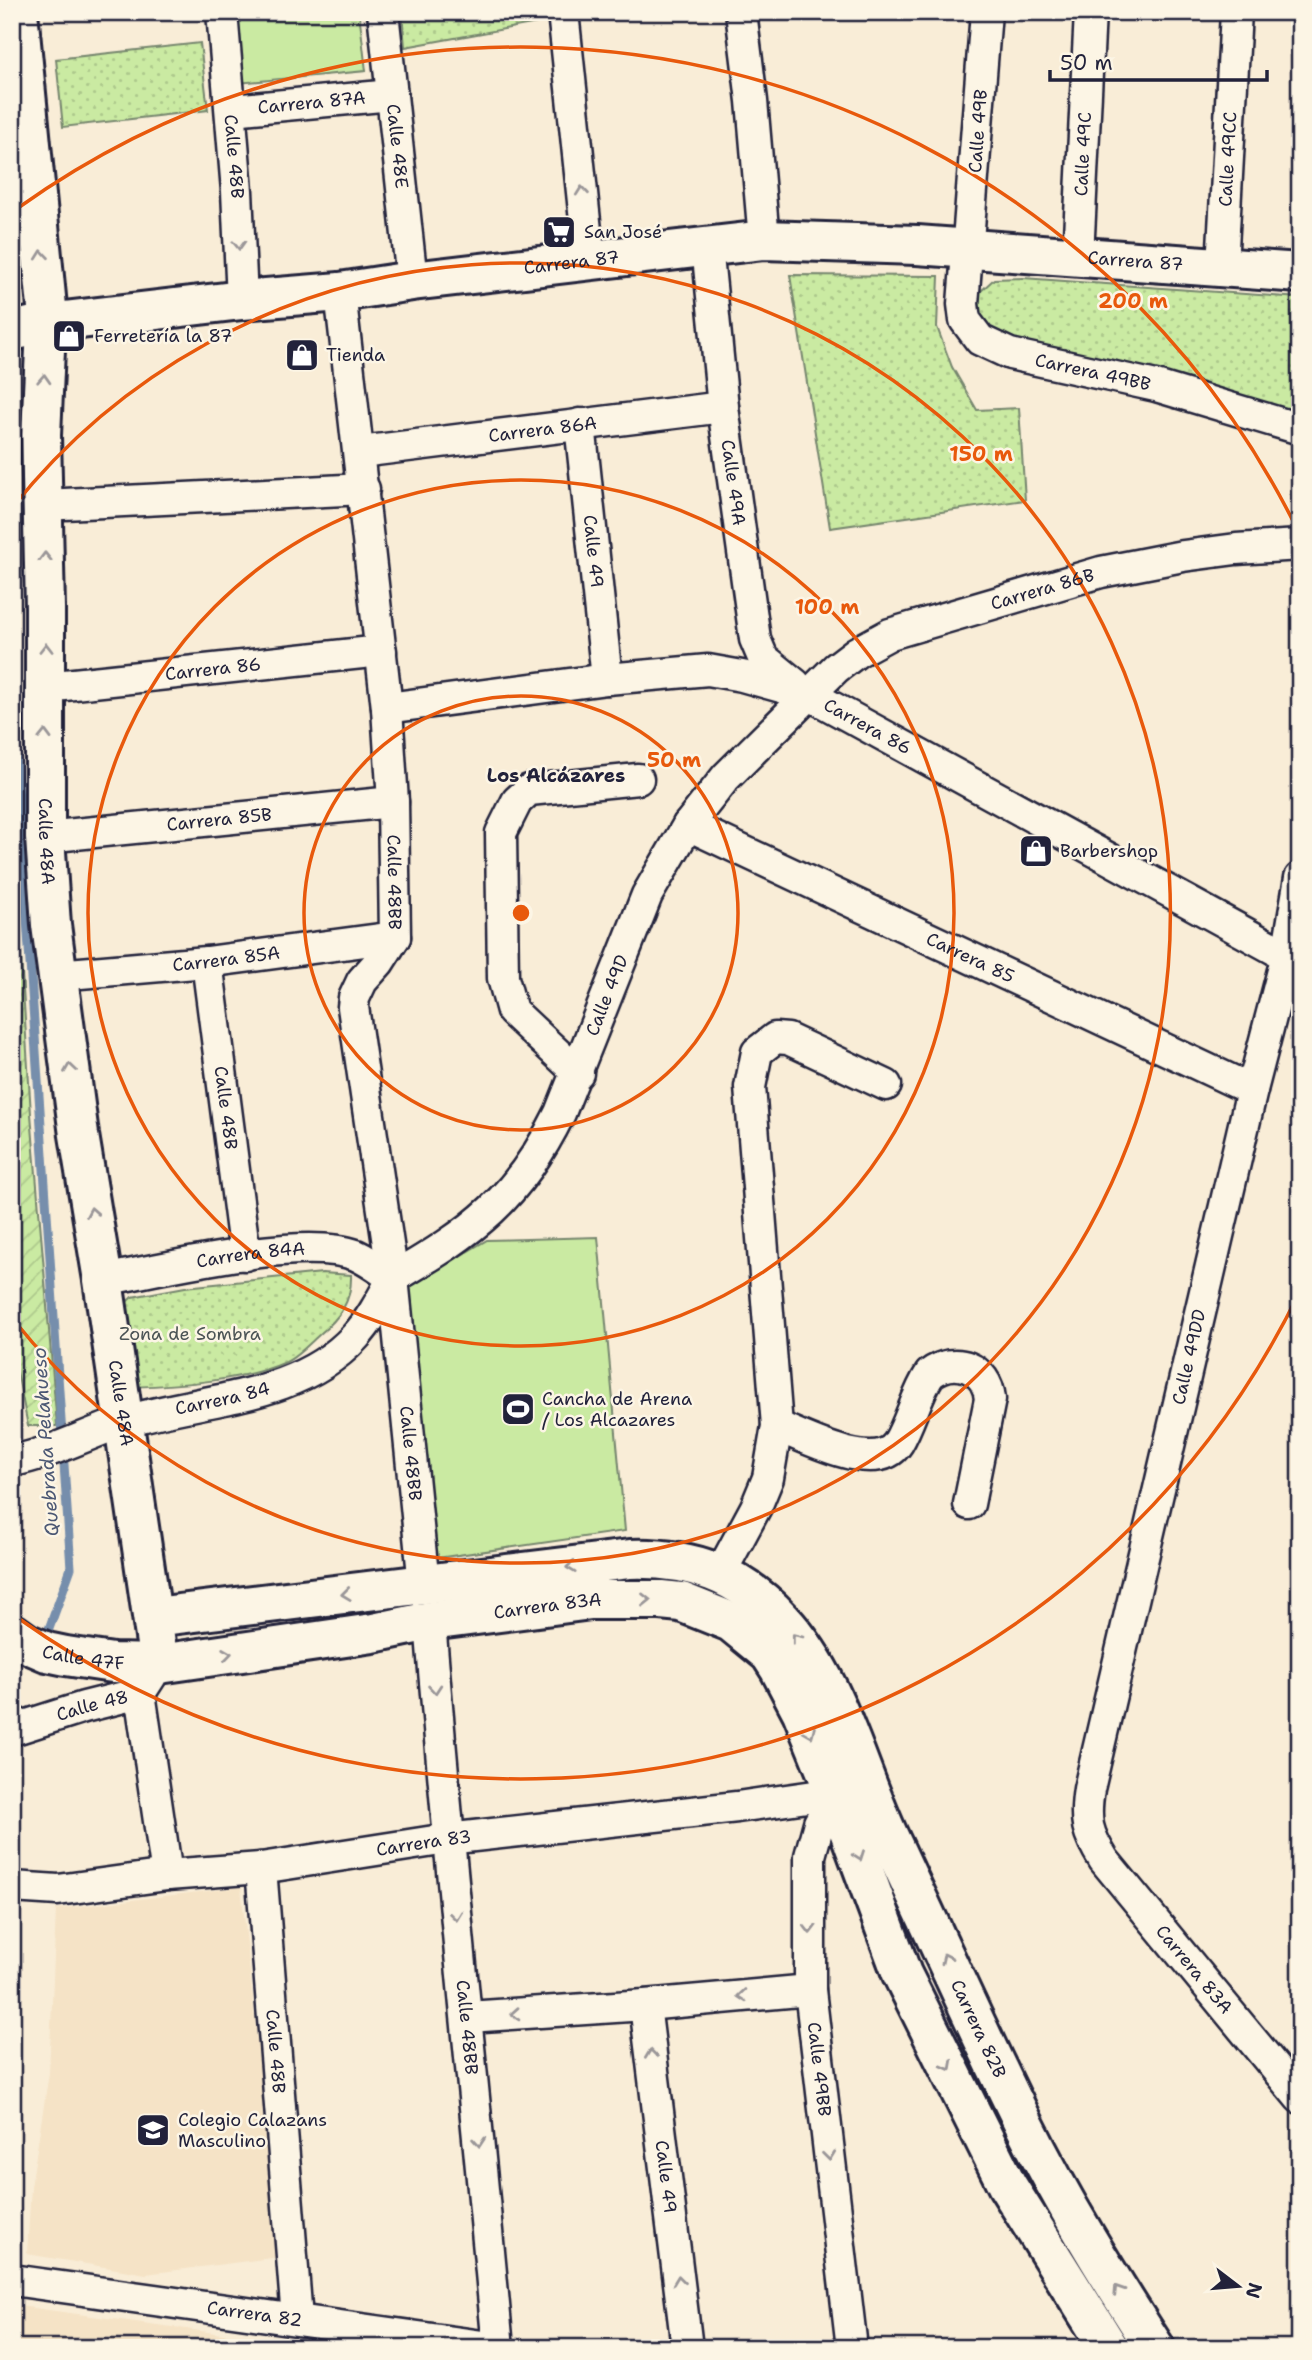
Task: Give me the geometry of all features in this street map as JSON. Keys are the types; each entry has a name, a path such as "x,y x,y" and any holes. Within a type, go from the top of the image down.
{"street":[{"name":"Calle 48A","path":"18,12 47,307 27,327 41,435 44,505 45,837 57,975 79,1135 103,1279 112,1427 154,1617 150,1678 167,1875"},
{"name":"Calle 48B","path":"222,12 232,110 242,300"},
{"name":"Calle 48E","path":"383,12 412,281"},
{"path":"564,12 589,259"},
{"path":"741,12 764,240"},
{"name":"Calle 49B","path":"969,249 986,12"},
{"name":"Calle 49C","path":"1078,256 1090,12"},
{"name":"Calle 49CC","path":"1222,266 1236,12"},
{"name":"Carrera 87A","path":"232,110 392,95"},
{"name":"Carrera 87","path":"27,327 764,240 969,249 1300,273"},
{"name":"Calle 49A","path":"706,246 723,407 758,650 770,665 810,695"},
{"name":"Carrera 49BB","path":"969,249 964,312 965,320 980,340 1010,354 1156,386 1300,429"},
{"name":"Calle 48BB","path":"340,292 387,708 393,802 395,937 379,962 362,981 353,1007 393,1278 427,1603 447,1839 468,2017 498,2348"},
{"name":"Carrera 86A","path":"360,452 723,407"},
{"name":"Calle 49","path":"580,424 607,679"},
{"path":"44,505 364,489"},
{"name":"Carrera 86B","path":"810,695 836,668 857,652 890,634 1101,572 1236,549 1300,545"},
{"name":"Carrera 86","path":"46,687 381,651"},
{"name":"Carrera 86","path":"387,708 607,679 717,671 742,676 810,695 1293,959"},
{"name":"Calle 49D","path":"393,1278 480,1222 519,1183 546,1143 578,1073 646,895 688,825 726,777 810,695"},
{"path":"578,1073 512,1011 503,978 501,833 517,801 529,790 638,779"},
{"name":"Carrera 85B","path":"45,837 393,802"},
{"name":"Carrera 85","path":"688,825 1252,1090"},
{"name":"Calle 49DD","path":"1090,1837 1085,1821 1088,1789 1252,1090 1293,959 1300,878"},
{"name":"Carrera 85A","path":"57,975 207,962 395,937"},
{"name":"Calle 48B","path":"207,962 245,1255"},
{"path":"720,1574 768,1478 777,1426 750,1087 757,1052 775,1038 788,1039 886,1085"},
{"name":"Carrera 84A","path":"103,1279 245,1255 310,1249 343,1252 369,1261 393,1278"},
{"name":"Carrera 84","path":"20,1459 112,1427 258,1391 316,1368 357,1335 393,1278"},
{"path":"777,1426 858,1456 877,1457 888,1453 898,1443 930,1374 939,1367 966,1366 981,1374 989,1390 990,1399 969,1504"},
{"name":"Carrera 83A","path":"150,1678 373,1633 427,1603 630,1559 658,1558 682,1561 720,1574 765,1604 782,1620 809,1654 832,1696"},
{"name":"Carrera 83A","path":"154,1617 427,1603 556,1604 614,1599 681,1602 717,1616 751,1636 770,1654 802,1712 835,1793"},
{"name":"Calle 47F","path":"28,1643 113,1663 150,1678"},
{"name":"Calle 48","path":"12,1730 84,1707 150,1678"},
{"name":"Carrera 82B","path":"832,1696 881,1820 1024,2125 1103,2268 1155,2348"},
{"path":"835,1793 902,1974 988,2149 1007,2185 1109,2348"},
{"name":"Carrera 83","path":"12,1887 58,1890 167,1875 261,1868 447,1839 737,1807 835,1793"},
{"name":"Calle 49BB","path":"835,1793 819,1823 810,1856 810,1990 852,2348"},
{"name":"Carrera 83A","path":"1090,1837 1104,1860 1300,2098"},
{"name":"Calle 48B","path":"261,1868 298,2319"},
{"path":"468,2017 810,1990"},
{"name":"Calle 49","path":"645,2005 687,2348"},
{"name":"Carrera 82","path":"12,2280 498,2348"}],"shaded area":[{"name":"Colegio Calazans Masculino","path":"241,1887 280,2257 146,2274 27,2254 31,2187 49,2073 56,1909"},
{"path":"12,2305 244,2337 302,2348 12,2348"}],"green space":[{"path":"235,12 359,12 366,71 238,83"},
{"path":"402,12 553,12 554,20 405,47"},
{"path":"200,43 208,110 63,127 56,59"},
{"path":"790,275 939,276 937,327 952,367 977,410 1019,408 1025,500 830,528"},
{"path":"1023,278 1300,298 1300,418 994,335 978,315 980,292 994,279"},
{"path":"12,817 31,1114 57,1426 28,1426 12,1347"},
{"name":"Cancha de Arena / Los Alcazares","path":"598,1237 625,1531 437,1558 409,1286 487,1240"},
{"name":"Zona de Sombra","path":"322,1273 351,1275 347,1301 333,1322 286,1362 231,1378 131,1387 118,1310 132,1297 185,1287"}],"waterway":[{"name":"Quebrada Pelahueso","path":"12,697 71,1568 43,1639"}],"place":[{"name":"San José","path":"559,232"},
{"name":"Ferretería la 87","path":"69,336"},
{"name":"Tienda","path":"302,355"},
{"name":"Barbershop","path":"1036,851"},
{"name":"Cancha de Arena / Los Alcazares","path":"518,1409"},
{"name":"Colegio Calazans Masculino","path":"153,2130"}],"district":[{"name":"Los Alcázares","path":"556,775"}]}
